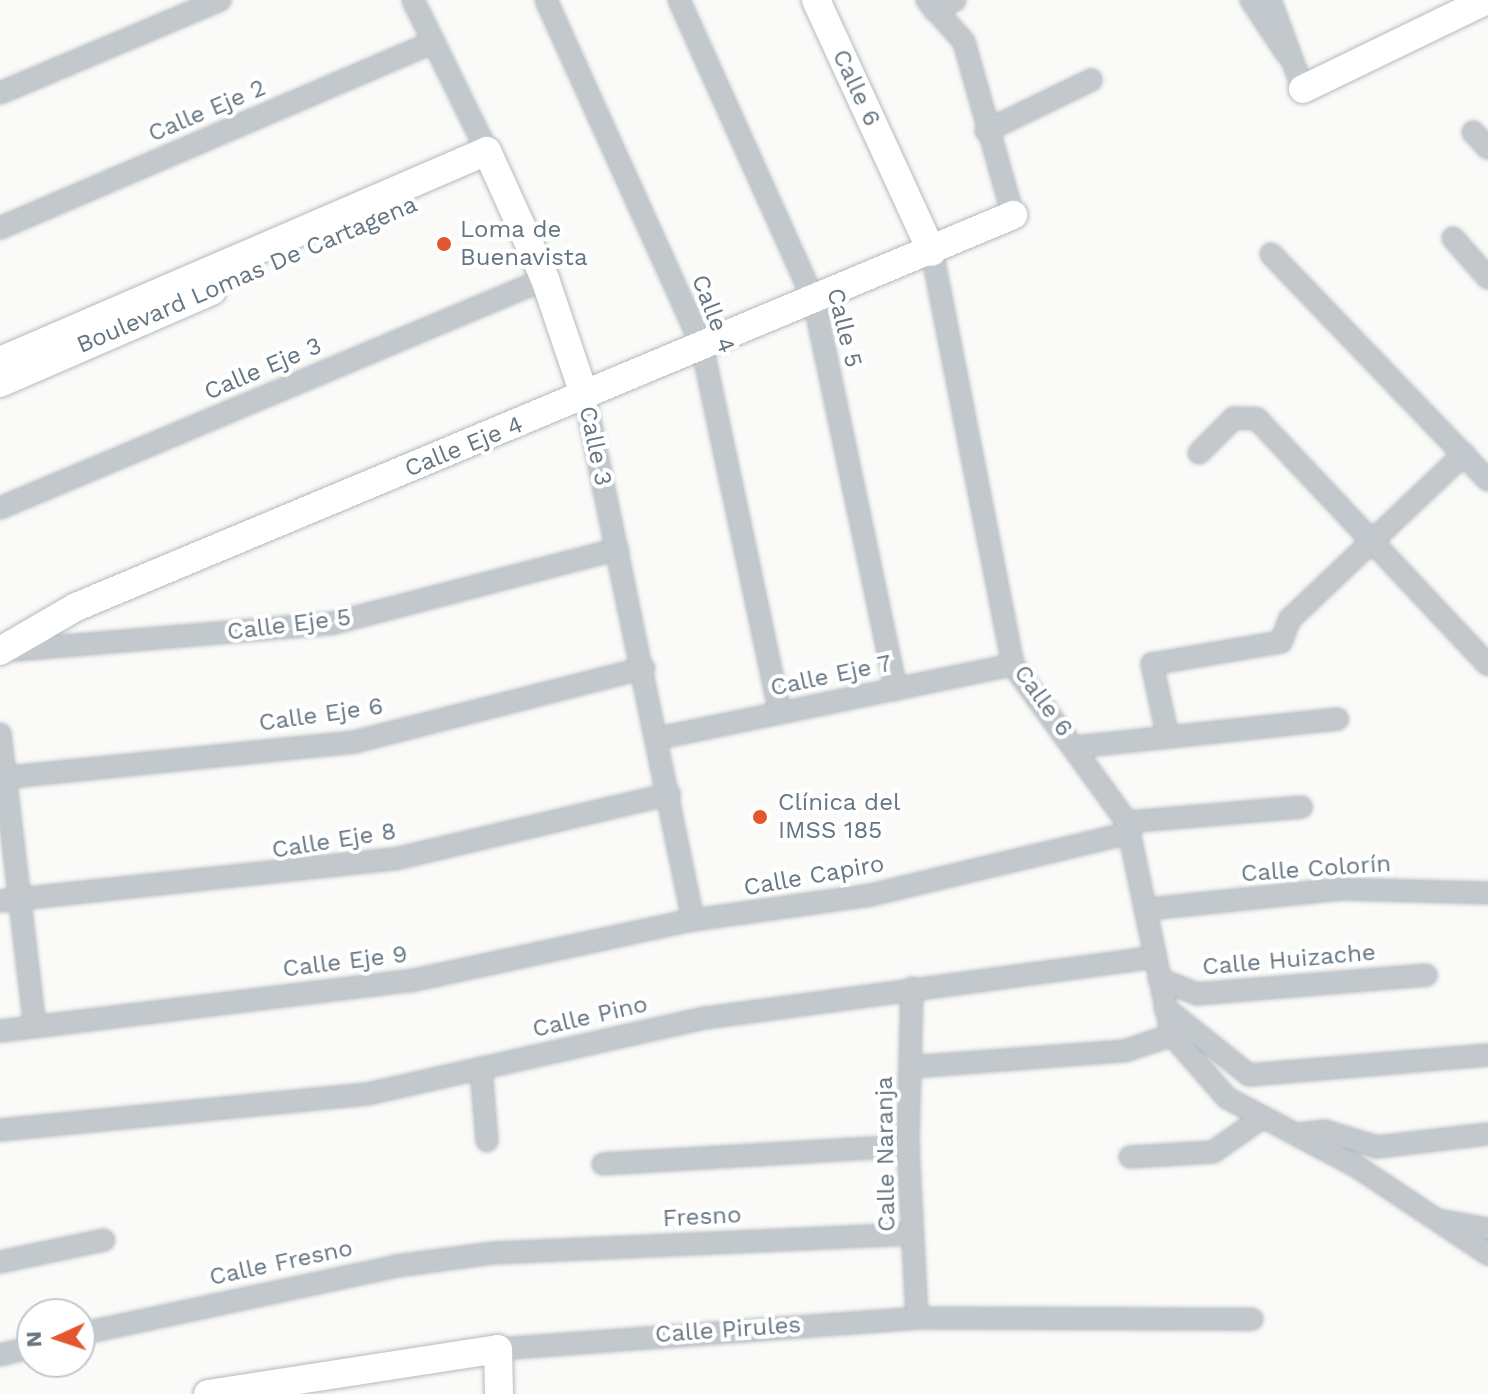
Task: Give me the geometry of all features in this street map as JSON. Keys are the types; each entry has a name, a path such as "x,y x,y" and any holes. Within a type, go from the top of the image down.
{"street":[{"path":"0,93 220,0"},
{"name":"Calle 3","path":"413,0 545,279 585,397 659,738 693,920"},
{"name":"Calle 4","path":"546,0 702,346 780,713"},
{"name":"Calle 5","path":"679,0 814,300 896,689"},
{"name":"Calle 6","path":"816,0 932,252 1013,665 1076,747 1128,827 1148,909 1172,1035 1227,1098 1299,1134 1427,1218 1488,1229"},
{"path":"930,5 955,0"},
{"path":"1251,0 1267,34 1293,60"},
{"path":"1270,0 1303,89 1487,0"},
{"path":"930,5 964,42 986,131 1013,215"},
{"name":"Calle Eje 2","path":"0,228 434,42"},
{"path":"986,131 1091,80"},
{"path":"1473,132 1488,148"},
{"name":"Boulevard Lomas De Cartagena","path":"0,361 490,160"},
{"name":"Boulevard Lomas De Cartagena","path":"0,383 490,160"},
{"name":"Calle Eje 4","path":"0,651 76,607 932,252 1013,215"},
{"path":"1453,238 1488,278"},
{"path":"1271,254 1488,480"},
{"name":"Calle Eje 3","path":"0,508 545,279"},
{"path":"1199,453 1246,414 1372,537 1488,665"},
{"path":"1167,733 1152,664 1281,642 1290,619 1372,537 1464,454"},
{"name":"Calle Eje 5","path":"0,651 334,623 618,549"},
{"name":"Calle Eje 7","path":"659,738 1013,665"},
{"name":"Calle Eje 6","path":"3,778 354,742 644,668"},
{"path":"1076,747 1167,733 1338,719"},
{"path":"0,734 10,900 35,1026"},
{"name":"Calle Eje 8","path":"10,900 395,859 669,794"},
{"name":"Calle Capiro","path":"693,920 871,895 1128,827 1301,807"},
{"name":"Calle Colorín","path":"1148,909 1341,889 1488,893"},
{"name":"Calle Eje 9","path":"0,1031 410,981 693,920"},
{"name":"Calle Pino","path":"0,1130 367,1094 705,1018 1155,957"},
{"name":"Calle Huizache","path":"1159,979 1197,994 1426,975"},
{"name":"Calle Naranja","path":"912,988 908,1146 917,1318"},
{"path":"1165,1008 1249,1075 1488,1055"},
{"path":"910,1067 1057,1059 1124,1051 1172,1035"},
{"path":"481,1068 487,1141"},
{"path":"1130,1157 1213,1152 1263,1117"},
{"path":"1299,1134 1325,1131 1377,1147 1488,1134"},
{"path":"603,1164 908,1146"},
{"path":"1427,1218 1488,1254"},
{"name":"Fresno","path":"494,1253 912,1234"},
{"path":"0,1262 104,1240"},
{"name":"Calle Fresno","path":"96,1331 396,1266 494,1253"},
{"name":"Calle Pirules","path":"208,1394 498,1349 917,1318 1252,1319"},
{"path":"498,1349 499,1394"}],"place":[{"name":"Loma de Buenavista","path":"444,244"},
{"name":"Clínica del IMSS 185","path":"760,817"}]}
